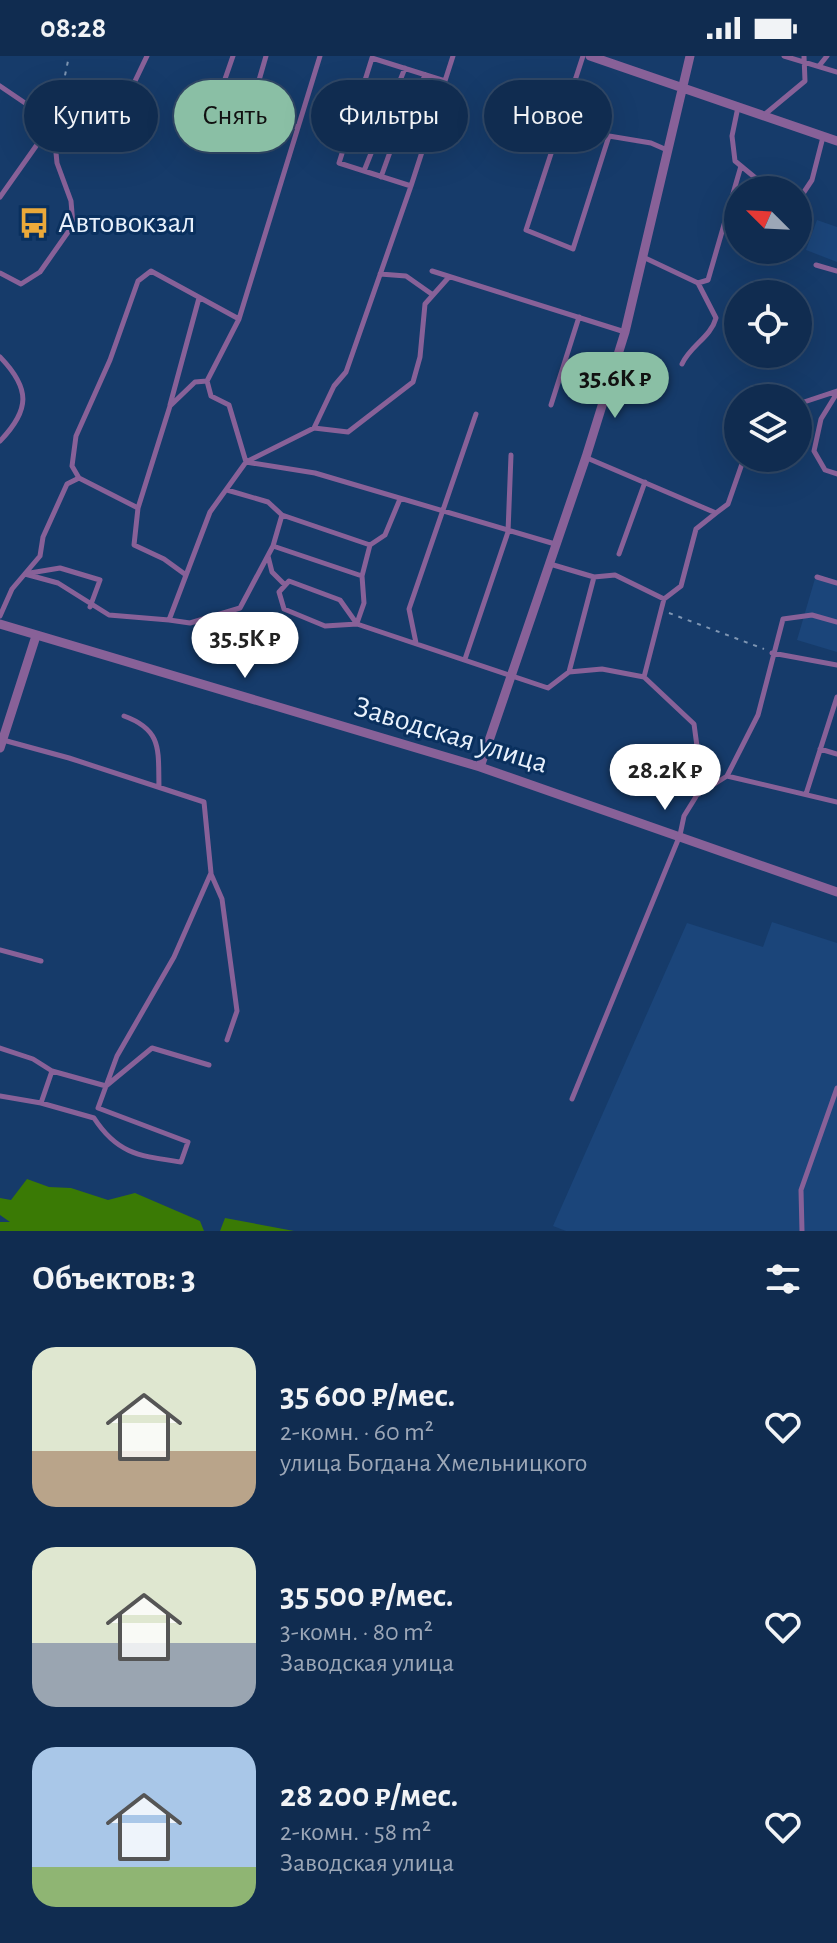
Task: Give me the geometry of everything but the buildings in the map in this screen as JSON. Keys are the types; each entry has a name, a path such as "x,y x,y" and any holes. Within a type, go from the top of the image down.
{"street":[{"path":"590,56 605,58 837,141"},
{"path":"480,767 586,457 625,332 690,56"},
{"name":"Заводская улица","path":"0,616 36,636 480,767 837,892"},
{"path":"1,744 36,636"}],"lane":[{"path":"136,80 147,56"},
{"path":"225,80 233,56"},
{"path":"259,80 266,56"},
{"path":"246,462 229,405 211,396 207,381 239,319 320,56"},
{"path":"445,80 453,56"},
{"path":"575,80 583,56"},
{"path":"784,56 805,59 837,72"},
{"path":"819,66 827,56"},
{"path":"365,80 372,58 442,80"},
{"path":"764,116 805,81 805,59"},
{"path":"400,80 405,68"},
{"path":"381,177 408,102 426,75"},
{"path":"0,86 24,102"},
{"path":"738,107 732,136 735,161 753,176"},
{"path":"612,136 651,143 668,150"},
{"path":"812,180 823,136"},
{"path":"0,197 32,152"},
{"path":"0,273 21,284 40,272 73,225 71,201 56,152"},
{"path":"342,152 339,163 411,186"},
{"path":"364,171 371,152"},
{"path":"314,428 334,386 346,372 422,152"},
{"path":"551,152 526,230 573,249 604,152"},
{"path":"698,283 708,280 741,166"},
{"path":"643,256 698,283 716,318 713,329 689,349 682,364"},
{"path":"816,265 837,271"},
{"path":"138,508 79,478 72,466 76,436 110,360 138,281 151,271 239,319"},
{"path":"432,271 625,332"},
{"path":"380,274 406,276 433,295"},
{"path":"169,620 210,512 246,462 314,428 348,432 413,382 420,357 423,314 433,295 449,277"},
{"path":"186,575 164,559 134,545 138,508 199,298"},
{"path":"551,405 579,317"},
{"path":"0,357 25,395 23,412 0,441"},
{"path":"170,406 195,382 207,381"},
{"path":"812,400 837,392"},
{"path":"837,392 821,419 814,451 825,470 837,474"},
{"path":"416,644 409,609 476,414"},
{"path":"465,659 508,532 511,455"},
{"path":"586,457 716,513"},
{"path":"246,462 315,473 556,545"},
{"path":"644,677 664,599 681,586 696,529 728,504 739,472"},
{"path":"0,616 12,589 40,556 43,537 67,484 79,478"},
{"path":"619,554 645,482"},
{"path":"227,490 268,502 282,515 370,545"},
{"path":"357,624 364,603 362,576 370,545 385,535 400,499"},
{"path":"25,574 58,583 90,607 109,615 190,623 240,608 273,546 282,515"},
{"path":"273,546 362,576"},
{"path":"268,556 272,572 285,585"},
{"path":"549,564 594,577 615,575 664,599"},
{"path":"25,574 60,568 100,580 90,607"},
{"path":"569,672 594,577"},
{"path":"817,577 837,583"},
{"path":"357,624 340,600 289,581 279,592 284,609 325,626 357,624 548,688 569,672 602,669 644,677 694,724 701,776 697,795 684,816 680,835 572,1099"},
{"path":"697,795 727,776 758,715 783,619 812,615 837,622"},
{"path":"772,653 837,665"},
{"path":"806,794 837,697"},
{"path":"124,716 144,723 158,743 159,787"},
{"path":"1,744 204,802 211,873 222,899 237,1011 227,1040"},
{"path":"820,749 837,754"},
{"path":"727,776 837,802"},
{"path":"94,1118 117,1056 174,957 211,873"},
{"path":"0,950 41,961"},
{"path":"0,1048 33,1059 52,1071 106,1086"},
{"path":"106,1086 152,1048 209,1065"},
{"path":"41,1103 52,1071"},
{"path":"802,1231 801,1190 837,1088"},
{"path":"0,1096 41,1103 94,1118 105,1134 131,1154 181,1162 188,1142 98,1108"}],"path":[{"path":"64,80 69,56"},
{"path":"661,611 772,653"}],"shaded area":[{"path":"817,220 837,227 837,262 812,252 812,234"},
{"path":"816,575 837,580 837,652 797,640"},
{"path":"772,922 837,943 837,1231 566,1231 553,1226 687,923 763,947"}],"green space":[{"path":"27,1179 108,1200 135,1193 200,1221 204,1231 0,1231 0,1222 10,1222 0,1215 0,1198 11,1200"},
{"path":"225,1218 294,1231 220,1231"}],"place":[{"name":"Автовокзал","path":"34,223"}]}
